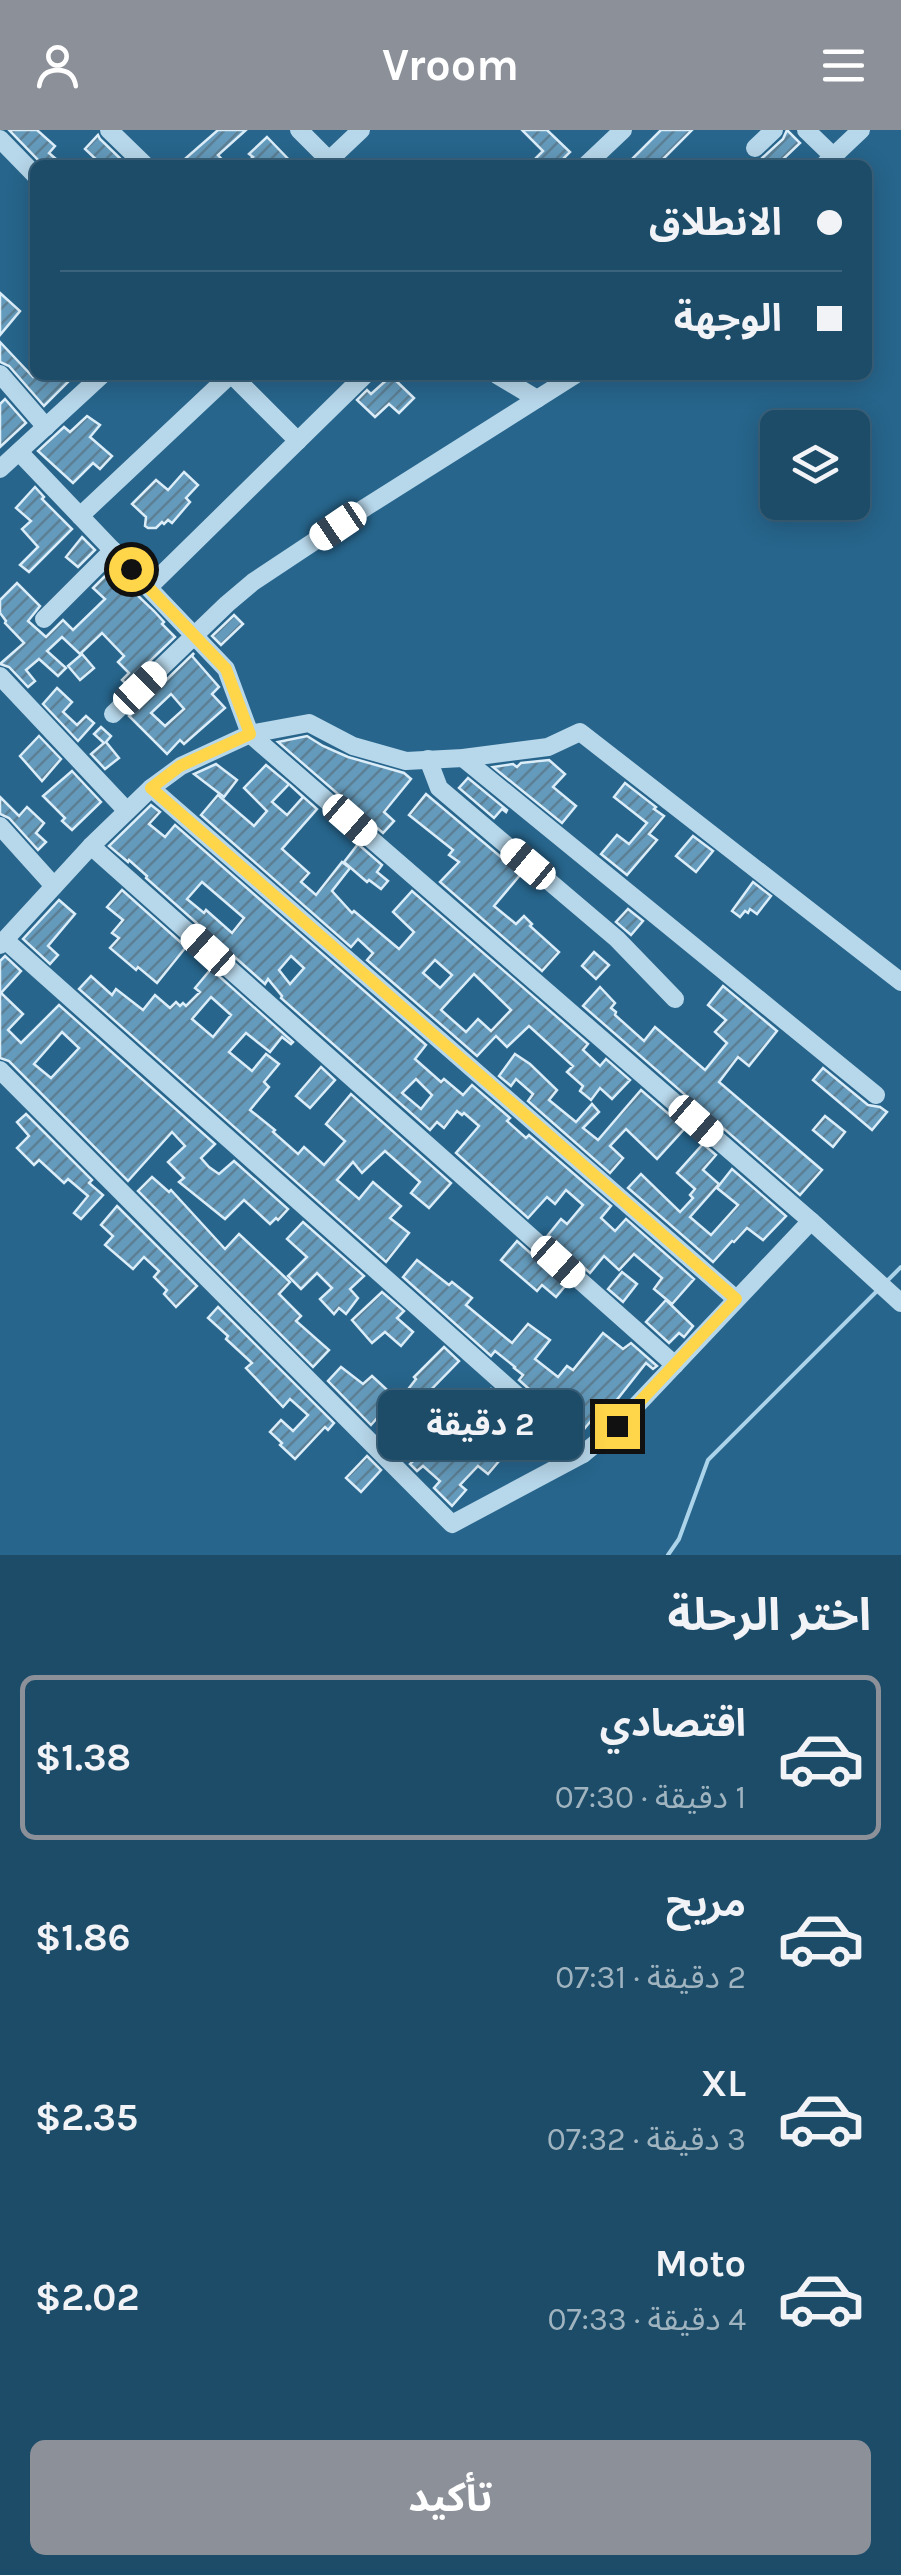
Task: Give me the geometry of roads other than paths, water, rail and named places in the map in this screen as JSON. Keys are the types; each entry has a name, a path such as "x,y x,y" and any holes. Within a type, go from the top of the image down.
{"street":[{"path":"109,130 140,160"},
{"path":"299,130 324,160"},
{"path":"329,160 360,130"},
{"path":"591,160 623,130"},
{"path":"756,148 774,130"},
{"path":"806,130 828,160"},
{"path":"830,160 861,130"},
{"path":"0,139 30,170"},
{"path":"0,374 46,427"},
{"path":"0,469 97,380"},
{"path":"80,516 225,380"},
{"path":"235,380 298,441"},
{"path":"149,587 360,380"},
{"path":"506,380 537,398"},
{"path":"113,714 253,582 567,380"},
{"path":"19,452 226,669 250,734 894,1297"},
{"path":"44,620 114,550"},
{"path":"0,676 126,810"},
{"path":"583,1454 3,936 151,788 180,766 250,734 308,724 353,746 406,761 548,747 580,732 901,982"},
{"path":"463,758 876,1094"},
{"path":"428,760 439,788 617,939 675,999"},
{"path":"151,788 736,1299"},
{"path":"0,826 54,886"},
{"path":"91,846 675,1366"},
{"path":"0,1070 452,1524 583,1454 617,1426 811,1221"}],"waterway":[{"path":"887,1281 901,1267"},
{"path":"668,1555 679,1539 708,1460 876,1292"}]}
